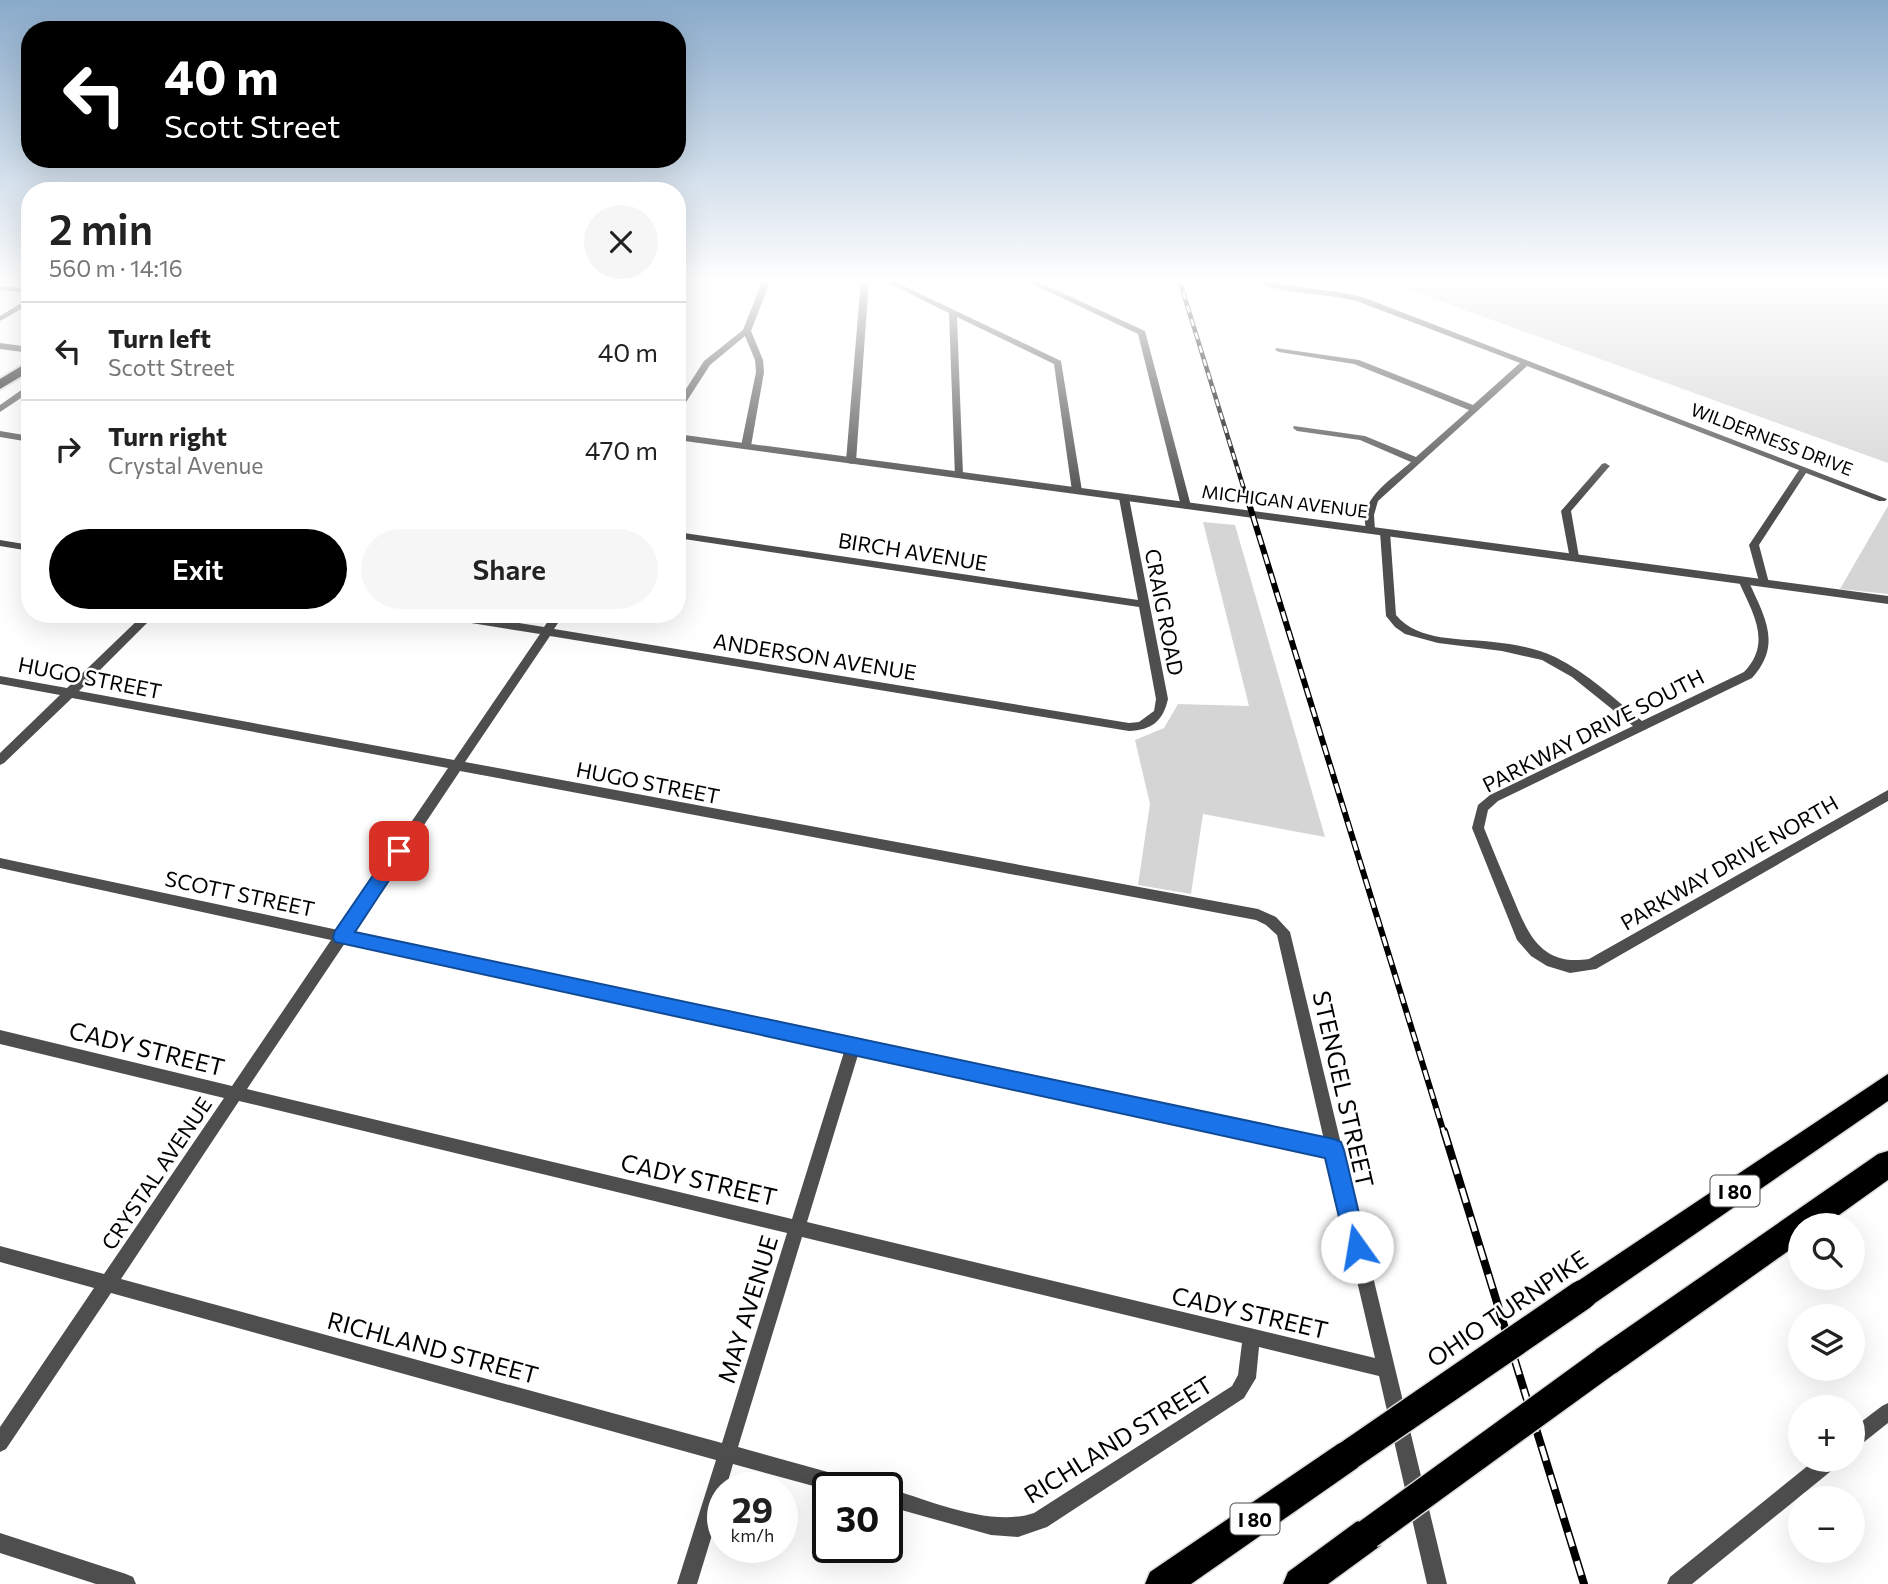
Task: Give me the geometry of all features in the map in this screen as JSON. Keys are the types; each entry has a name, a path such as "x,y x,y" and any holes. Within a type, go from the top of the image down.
{"highway":[{"path":"0,371 21,357"},
{"path":"0,385 21,371"},
{"name":"OHIO TURNPIKE","path":"1162,1584 1888,1086"},
{"path":"1300,1584 1605,1362 1888,1164"}],"street":[{"path":"686,396 707,363 720,353"},
{"path":"746,446 760,372 756,353"},
{"path":"851,461 859,353"},
{"path":"954,353 958,475"},
{"path":"1037,353 1058,363 1077,491"},
{"path":"1147,353 1186,506"},
{"path":"1298,353 1356,362 1475,409"},
{"name":"WILDERNESS DRIVE","path":"1503,353 1882,499"},
{"path":"1370,530 1369,515 1374,500 1527,362"},
{"path":"0,409 21,394"},
{"path":"1297,428 1362,438 1417,461"},
{"path":"0,434 21,438"},
{"name":"MICHIGAN AVENUE","path":"686,439 1888,600"},
{"path":"1574,557 1566,511 1605,466"},
{"path":"1764,583 1754,545 1804,469"},
{"name":"CRAIG ROAD","path":"1124,498 1162,699 1159,713 1142,726"},
{"path":"1385,532 1391,616 1395,624 1414,634 1519,650 1551,660 1569,669 1642,727"},
{"name":"BIRCH AVENUE","path":"686,536 1143,604"},
{"path":"0,543 21,546"},
{"name":"PARKWAY DRIVE SOUTH","path":"1591,965 1568,968 1543,958 1530,948 1522,936 1478,828 1478,817 1488,802 1748,675 1758,667 1763,659 1765,642 1743,580"},
{"path":"0,760 141,623"},
{"name":"ANDERSON AVENUE","path":"497,623 1129,727 1142,726"},
{"name":"CRYSTAL AVENUE","path":"0,1443 553,623"},
{"name":"HUGO STREET","path":"0,680 1258,915 1271,921 1283,932"},
{"name":"PARKWAY DRIVE NORTH","path":"1591,965 1888,795"},
{"name":"SCOTT STREET","path":"0,863 1334,1150"},
{"name":"STENGEL STREET","path":"1283,932 1437,1584"},
{"name":"CADY STREET","path":"0,1037 1386,1369"},
{"name":"MAY AVENUE","path":"687,1584 853,1047"},
{"name":"RICHLAND STREET","path":"0,1254 812,1476"},
{"name":"RICHLAND STREET","path":"903,1501 1002,1527 1017,1528 1040,1520 1238,1392 1247,1378 1251,1338"},
{"path":"1865,1430 1888,1412"},
{"path":"1677,1584 1814,1472"},
{"path":"0,1543 126,1584"}],"shaded area":[{"path":"1583,353 1888,353 1888,463"},
{"path":"1888,506 1888,594 1840,589"},
{"path":"1203,522 1235,525 1325,837 1203,814 1191,894 1138,885 1150,804 1135,740 1164,728 1178,704 1249,706"}],"railway":[{"path":"1202,353 1247,499"},
{"path":"1247,497 1444,1133"},
{"path":"1444,1131 1584,1584"}],"route":[{"path":"399,851 341,937 1334,1150 1357,1247"}]}
